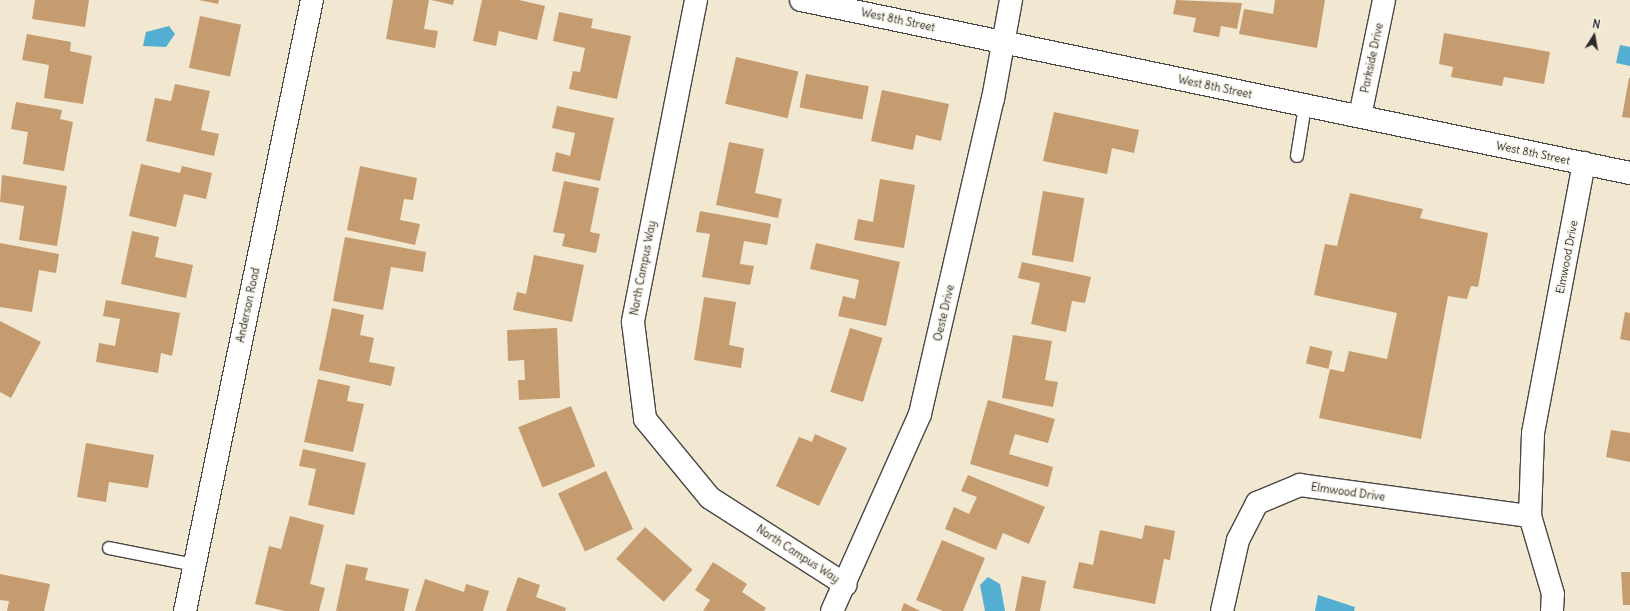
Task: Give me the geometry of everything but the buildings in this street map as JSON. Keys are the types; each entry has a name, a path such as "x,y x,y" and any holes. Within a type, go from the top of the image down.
{"street":[{"name":"Anderson Road","path":"185,611 312,0"},
{"name":"North Campus Way","path":"696,0 633,322 645,418 710,498 846,585"},
{"name":"West 8th Street","path":"801,0 1630,173"},
{"name":"Oeste Drive","path":"832,611 846,585 920,414 1004,42 1011,0"},
{"name":"Parkside Drive","path":"1360,116 1384,0"},
{"name":"Elmwood Drive","path":"1552,611 1553,594 1530,516 1533,433 1584,163"},
{"name":"Elmwood Drive","path":"1222,611 1238,540 1257,503 1300,485 1530,516"}],"lane":[{"path":"1297,156 1305,106"},
{"path":"109,548 194,566"}],"water":[{"path":"169,26 175,34 166,47 143,46 146,32"},
{"path":"1620,45 1630,47 1630,66 1616,63"},
{"path":"988,577 1000,584 1005,611 985,611 980,585"},
{"path":"1318,595 1355,607 1354,611 1315,611"}]}
